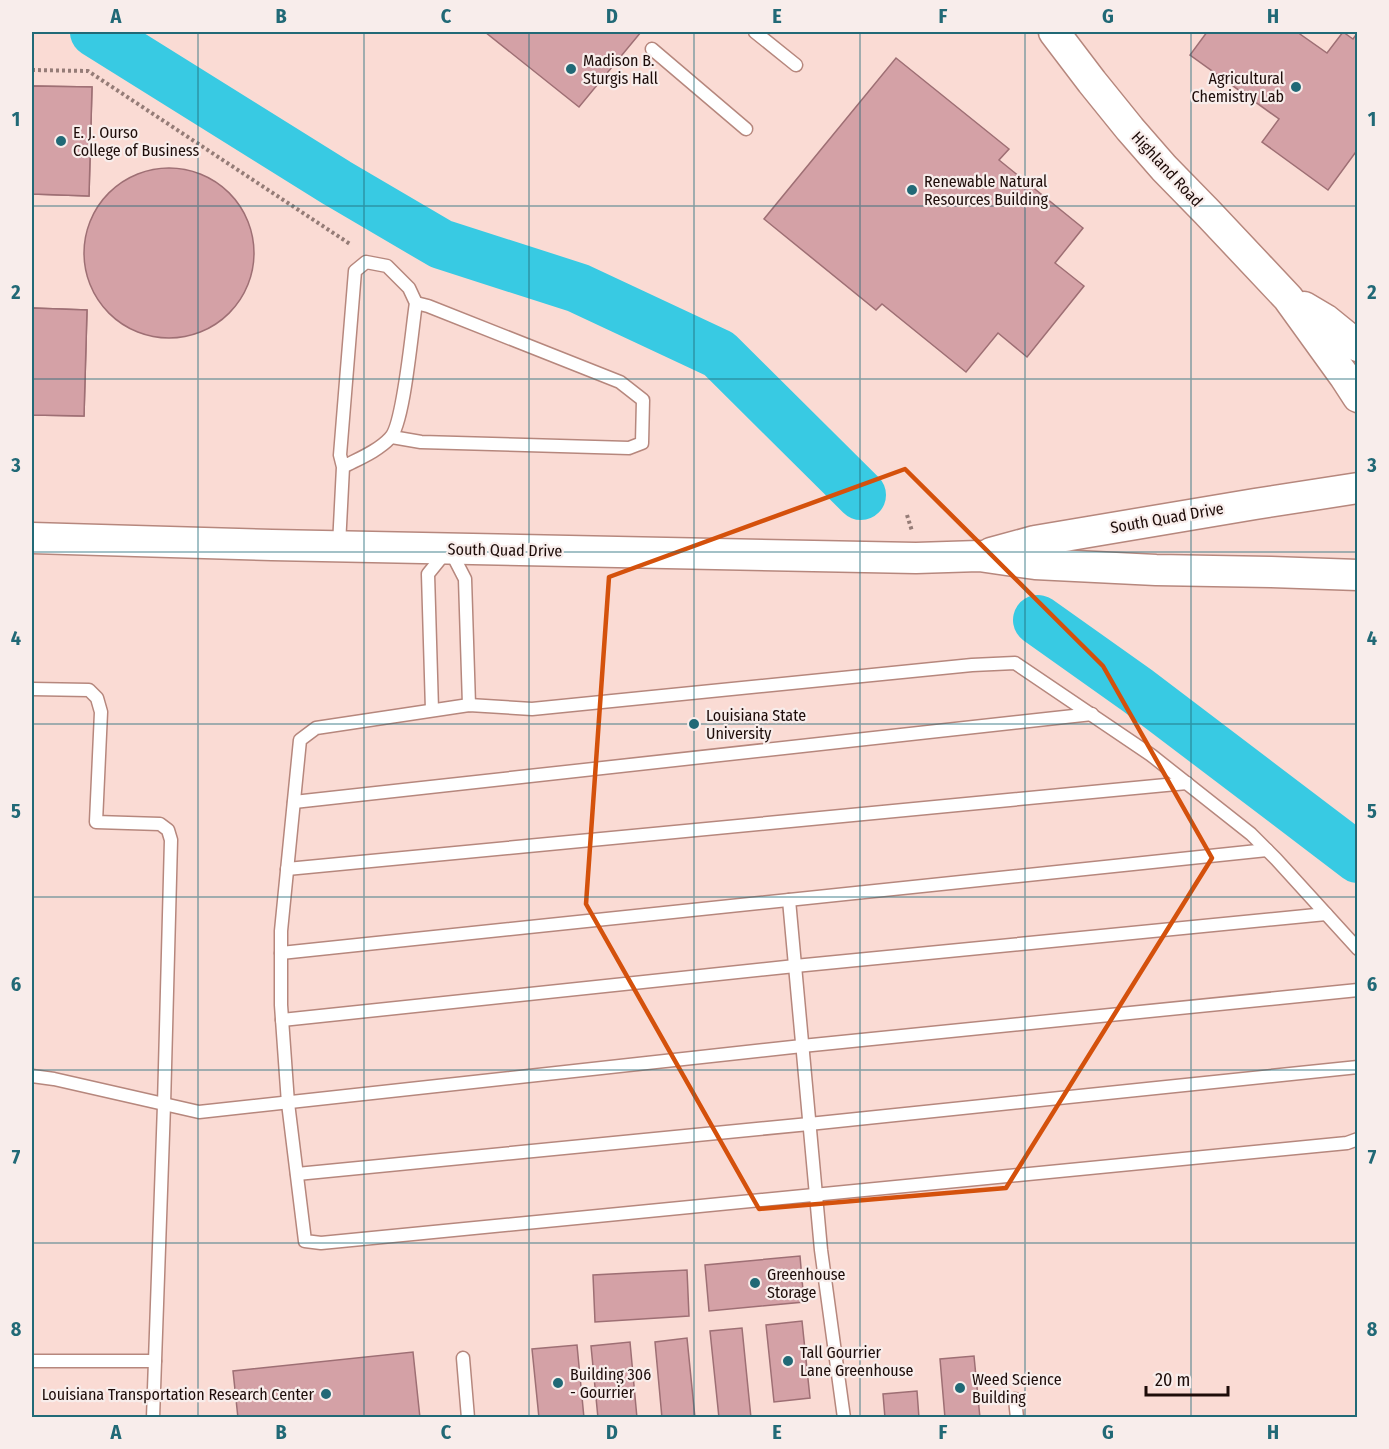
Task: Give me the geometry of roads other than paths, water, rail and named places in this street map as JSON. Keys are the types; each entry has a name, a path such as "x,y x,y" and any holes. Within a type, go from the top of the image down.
{"street":[{"name":"Highland Road","path":"1054,32 1143,145 1288,298 1358,397"},
{"name":"Highland Road","path":"1288,298 1326,320 1358,346"},
{"name":"South Quad Drive","path":"979,556 1035,541 1358,488"},
{"name":"South Quad Drive","path":"32,538 916,558 979,556 1035,564 1156,570 1358,575"}],"lane":[{"path":"756,32 796,64"},
{"path":"652,49 746,129"},
{"path":"339,546 343,467 340,455 355,271 366,262 387,266 409,288 416,303 401,414 392,437 343,467"},
{"path":"392,437 421,442 629,448 642,443 643,400 620,382 416,303"},
{"path":"432,710 428,574 449,548 465,579 469,705"},
{"path":"1358,949 1251,834 1151,754 1016,663 972,665 532,709 469,705 316,728 300,740 281,931 281,953 282,1020 288,1103 305,1241 321,1243 1347,1143 1358,1139"},
{"path":"32,689 89,690 97,698 101,712 96,822 160,824 168,830 171,840 153,1418"},
{"path":"294,802 1092,714"},
{"path":"287,869 1187,783"},
{"path":"281,953 1267,850"},
{"path":"789,900 821,1250 844,1418"},
{"path":"282,1020 795,966 1326,914"},
{"path":"32,1076 199,1112 802,1046 1358,990"},
{"path":"297,1174 1358,1067"},
{"path":"463,1358 468,1418"},
{"path":"32,1361 155,1361"},
{"path":"1015,1399 1017,1418"}],"waterway":[{"path":"95,32 337,183 441,244 578,288 719,354 861,495"},
{"path":"1038,620 1138,691 1358,858"}],"place":[{"name":"Madison B. Sturgis Hall","path":"571,69"},
{"name":"Agricultural Chemistry Lab","path":"1296,87"},
{"name":"E. J. Ourso College of Business","path":"61,141"},
{"name":"Renewable Natural Resources Building","path":"912,190"},
{"name":"Louisiana State University","path":"694,724"},
{"name":"Greenhouse Storage","path":"755,1283"},
{"name":"Tall Gourrier Lane Greenhouse","path":"788,1361"},
{"name":"Building 306 - Gourrier","path":"558,1383"},
{"name":"Weed Science Building","path":"960,1388"},
{"name":"Louisiana Transportation Research Center","path":"326,1394"}]}
